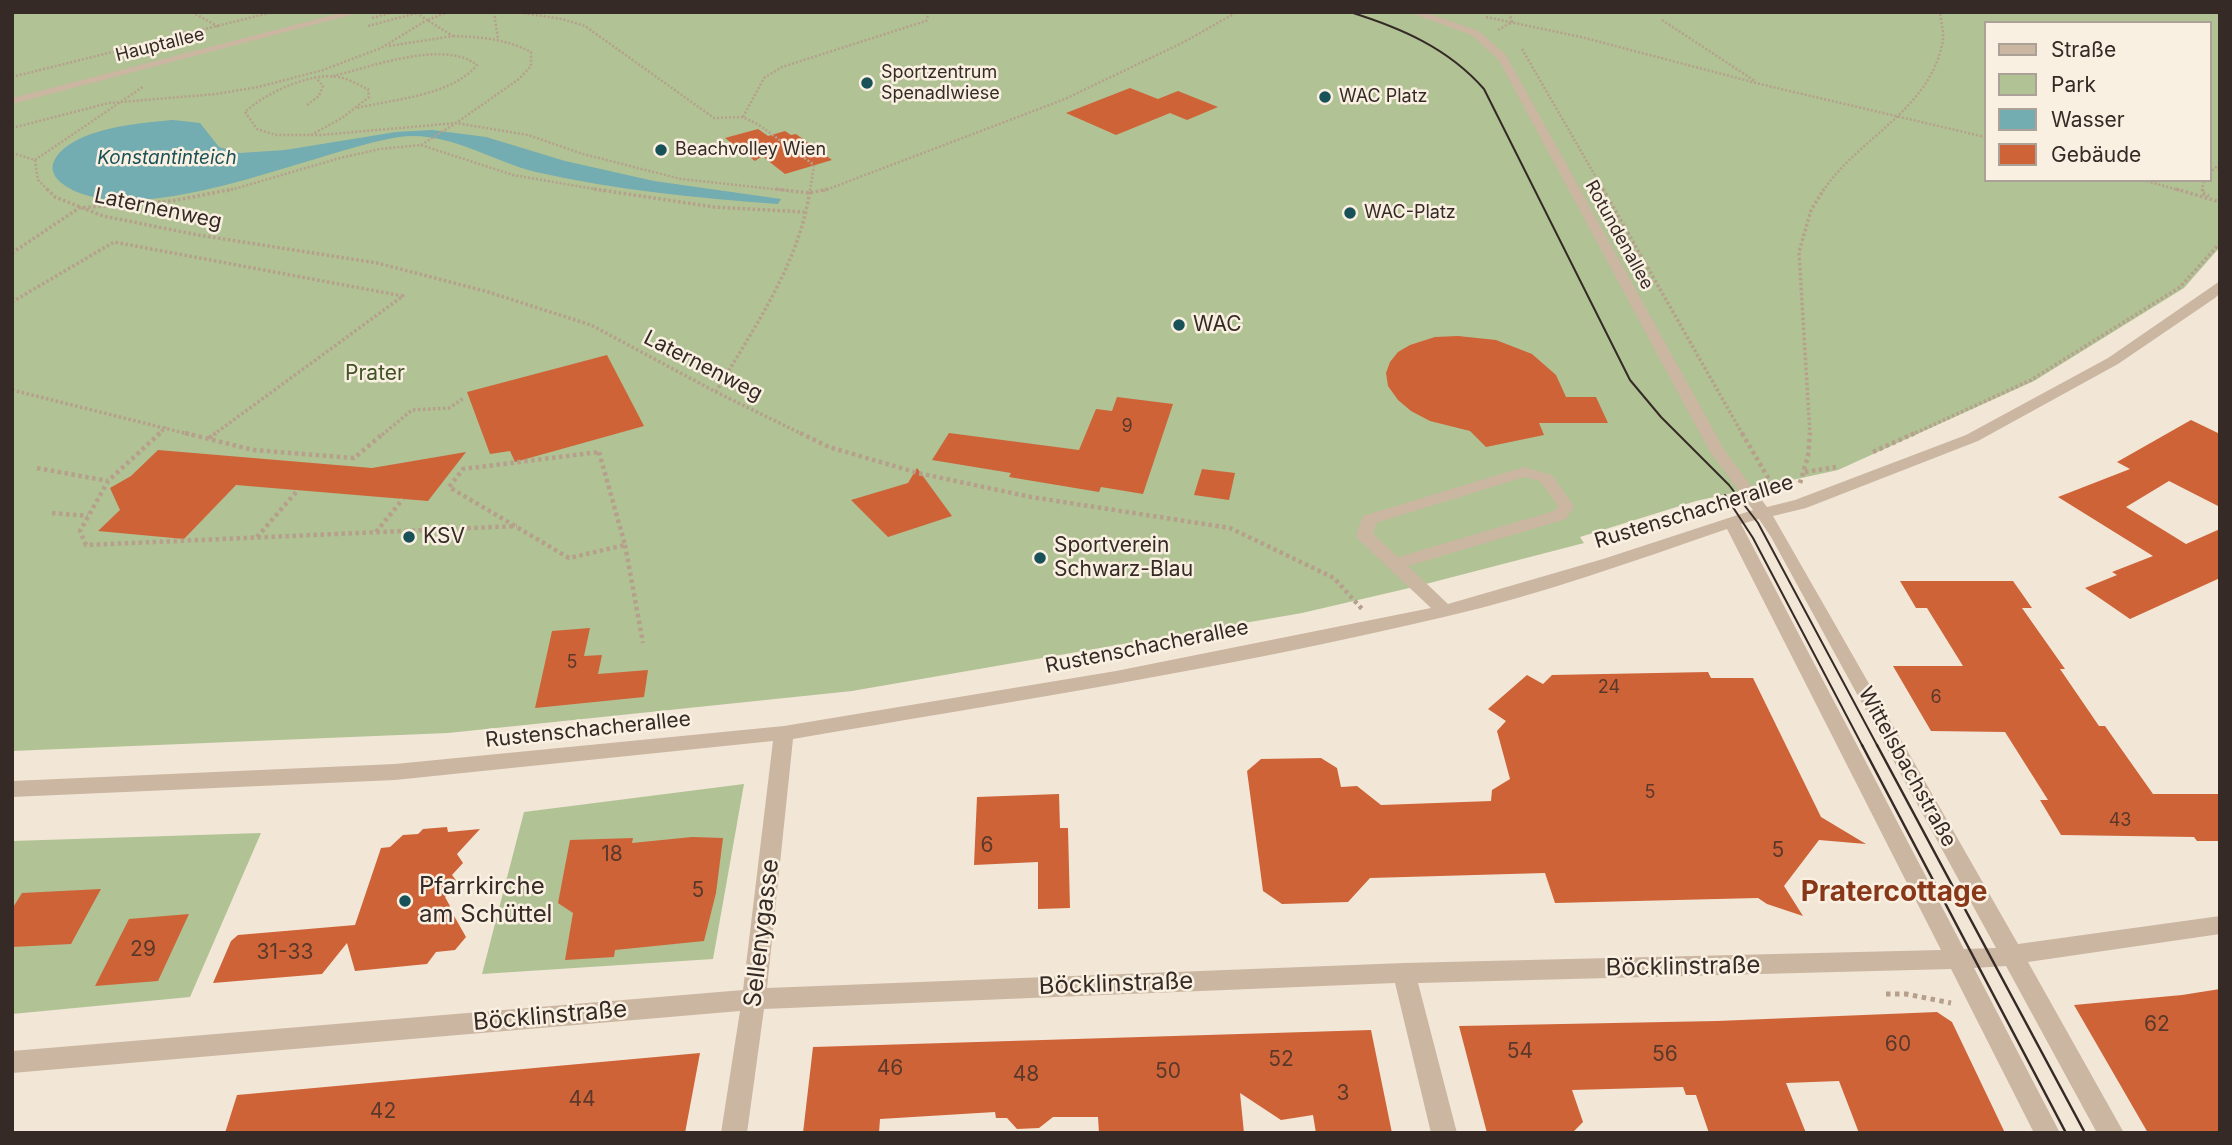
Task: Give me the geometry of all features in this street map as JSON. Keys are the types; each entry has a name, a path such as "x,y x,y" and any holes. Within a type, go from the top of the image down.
{"street":[{"name":"Hauptallee","path":"12,101 357,12"},
{"name":"Rotundenallee","path":"1414,12 1475,33 1502,57 1718,452 1763,512"},
{"name":"Rustenschacherallee","path":"12,789 395,772 784,733 1116,678 1445,611 1609,564 1785,507 1972,438 2113,361 2210,295 2220,285"},
{"path":"1395,564 1560,515 1566,506 1546,478 1524,472 1369,520 1364,535 1445,611"},
{"name":"Wittelsbachstraße","path":"1763,512 2110,1133"},
{"name":"Wittelsbachstraße","path":"1732,522 2047,1133"},
{"name":"Sellenygasse","path":"734,1133 754,999 784,733"},
{"name":"Böcklinstraße","path":"12,1062 754,999 1404,972 1959,960 2012,956 2220,925"},
{"path":"1404,972 1444,1133"}],"path":[{"path":"12,77 273,12"},
{"path":"12,128 121,102 216,94 323,71 381,48 427,20 448,12"},
{"path":"494,12 498,39"},
{"path":"516,12 562,19 585,26 714,118 743,117 759,125 814,165 804,212 786,270 716,392"},
{"path":"743,117 764,78 782,67 926,21 929,12"},
{"path":"351,109 424,92 465,78 474,72 476,61 461,55 440,54 394,60 266,95 253,102 245,112 260,132 277,136 456,123 528,135 583,154 681,179 809,193 824,191 1065,99 1184,42 1237,12"},
{"path":"1509,12 1512,22"},
{"path":"1785,507 1805,472 1810,432 1799,252 1811,210 1835,173 1900,116 1927,81 1943,43 1940,12"},
{"path":"417,13 453,36"},
{"path":"1485,17 1983,137"},
{"path":"1662,20 1760,84"},
{"path":"1494,32 1512,22"},
{"path":"381,48 453,36 498,39 516,43 531,51 531,66 519,79 421,145"},
{"path":"311,135 347,117 351,109 369,97 368,89 323,71"},
{"path":"307,105 319,96 323,86 317,79"},
{"path":"12,153 34,160 144,86"},
{"path":"12,253 79,208 172,201 228,191 340,158 380,149 421,145 513,175 557,184 702,205 804,212"},
{"name":"Laternenweg","path":"34,160 38,180 55,197 103,216 198,235 377,263 485,291 591,325 716,392 829,447 918,473 1031,497 1230,528 1334,578 1377,626"},
{"path":"2150,182 2220,201"},
{"path":"2204,182 2202,193 2220,201"},
{"path":"12,302 114,242 403,296 209,438"},
{"path":"1869,454 2031,380 2180,287 2220,243"},
{"path":"12,390 253,450 354,458 412,410 449,408 464,398"},
{"path":"166,427 108,481 80,531 86,545 517,526"},
{"path":"625,545 569,558 449,487 463,469 599,452 625,545 643,643"},
{"path":"1805,472 1844,465"},
{"path":"37,468 108,481"},
{"path":"257,538 298,490"},
{"path":"376,533 403,499"},
{"path":"51,513 88,516"},
{"path":"1886,994 1952,1003 1981,1002"}],"green space":[{"name":"Prater","path":"12,12 2220,12 2220,247 2184,288 2034,381 1838,470 1696,501 1580,537 1584,543 1302,613 852,691 448,733 12,751"},
{"path":"744,784 713,959 482,974 524,812"},
{"path":"261,833 190,997 12,1014 12,841"}],"water":[{"name":"Konstantinteich","path":"173,120 200,123 219,147 240,153 285,150 396,132 432,130 486,137 565,161 654,181 781,199 778,204 748,202 596,184 536,172 452,142 417,136 364,145 225,185 176,196 131,200 91,197 60,182 54,174 55,159 77,140 109,129"}],"building":[{"path":"1130,88 1158,99 1178,91 1218,107 1187,120 1170,113 1116,135 1066,113"},
{"path":"758,129 768,136 785,131 791,135 796,134 832,160 785,174 762,156 755,161 725,138"},
{"path":"1458,336 1496,340 1532,354 1556,375 1566,397 1596,397 1608,423 1539,423 1544,435 1486,447 1470,431 1430,421 1411,411 1398,400 1388,386 1386,373 1390,362 1398,352 1410,345 1435,337"},
{"path":"607,355 644,426 515,462 510,451 490,454 467,392"},
{"path":"1117,397 1173,404 1143,494 1101,487 1099,492 1009,477 1011,473 932,460 949,433 1079,450 1096,409 1112,411"},
{"path":"2191,420 2220,434 2220,507 2169,481 2126,507 2186,544 2220,529 2220,578 2130,619 2085,588 2117,575 2112,572 2153,556 2058,497 2130,469 2117,462"},
{"path":"158,450 372,468 466,452 428,501 236,485 184,539 98,531 120,510 110,488 131,476"},
{"path":"917,468 952,516 888,537 851,500 908,483"},
{"path":"1202,469 1235,473 1229,500 1194,495"},
{"path":"1900,581 2013,581 2032,608 2022,608 2065,669 2060,669 2099,726 2105,726 2153,794 2220,794 2220,841 2197,841 2194,837 2061,835 2040,800 2048,800 2005,732 1931,731 1893,666 1963,666 1927,608 1916,608"},
{"path":"590,628 584,656 602,655 598,674 648,670 644,697 535,708 552,631"},
{"path":"1708,672 1711,678 1753,678 1821,817 1866,844 1819,840 1784,886 1803,916 1767,904 1758,898 1555,903 1545,873 1370,878 1348,902 1282,904 1263,891 1247,771 1261,759 1321,758 1337,768 1341,787 1357,786 1381,805 1491,801 1492,790 1510,779 1497,731 1506,721 1488,709 1527,675 1543,684 1552,675"},
{"path":"1059,794 1060,828 1068,828 1070,908 1038,909 1038,862 974,865 977,797"},
{"name":"Pfarrkirche am Schüttel","path":"447,827 448,832 480,829 457,854 463,863 452,875 458,883 445,897 466,937 455,950 436,952 427,964 355,971 347,943 322,974 213,983 231,941 238,935 355,925 381,848 390,847 403,835 418,834 423,829"},
{"path":"692,837 723,838 716,893 704,941 615,950 614,957 565,960 573,913 558,903 570,840 633,838 632,843"},
{"path":"101,889 71,944 12,947 12,909 22,893"},
{"path":"189,914 158,981 95,986 129,919"},
{"path":"2220,989 2220,1133 2148,1133 2074,1005"},
{"path":"1937,1012 1952,1022 2005,1133 1859,1133 1839,1081 1786,1083 1806,1133 1709,1133 1696,1095 1686,1095 1683,1087 1572,1090 1583,1122 1572,1133 1487,1133 1459,1026 1717,1021"},
{"path":"1371,1030 1392,1133 1316,1133 1313,1115 1281,1120 1240,1093 1244,1133 1099,1133 1098,1117 1053,1117 1039,1128 1017,1129 1007,1118 996,1118 995,1112 880,1119 879,1133 803,1133 813,1047"},
{"path":"700,1053 685,1133 225,1133 237,1095"}],"tram line":[{"path":"1350,12 1423,41 1455,62 1484,89 1630,380 1661,417 1729,485 1758,523 1878,747"},
{"path":"1725,495 1753,538 1863,747"},
{"path":"1862,745 2066,1133"},
{"path":"1877,745 2085,1133"}],"place":[{"name":"Sportzentrum Spenadlwiese","path":"867,83"},
{"name":"WAC Platz","path":"1325,97"},
{"name":"Beachvolley Wien","path":"661,150"},
{"name":"WAC-Platz","path":"1350,213"},
{"name":"WAC","path":"1179,325"},
{"name":"KSV","path":"409,537"},
{"name":"Sportverein Schwarz-Blau","path":"1040,558"},
{"name":"Pfarrkirche am Schüttel","path":"405,901"}],"district":[{"name":"Pratercottage","path":"1894,893"}]}
